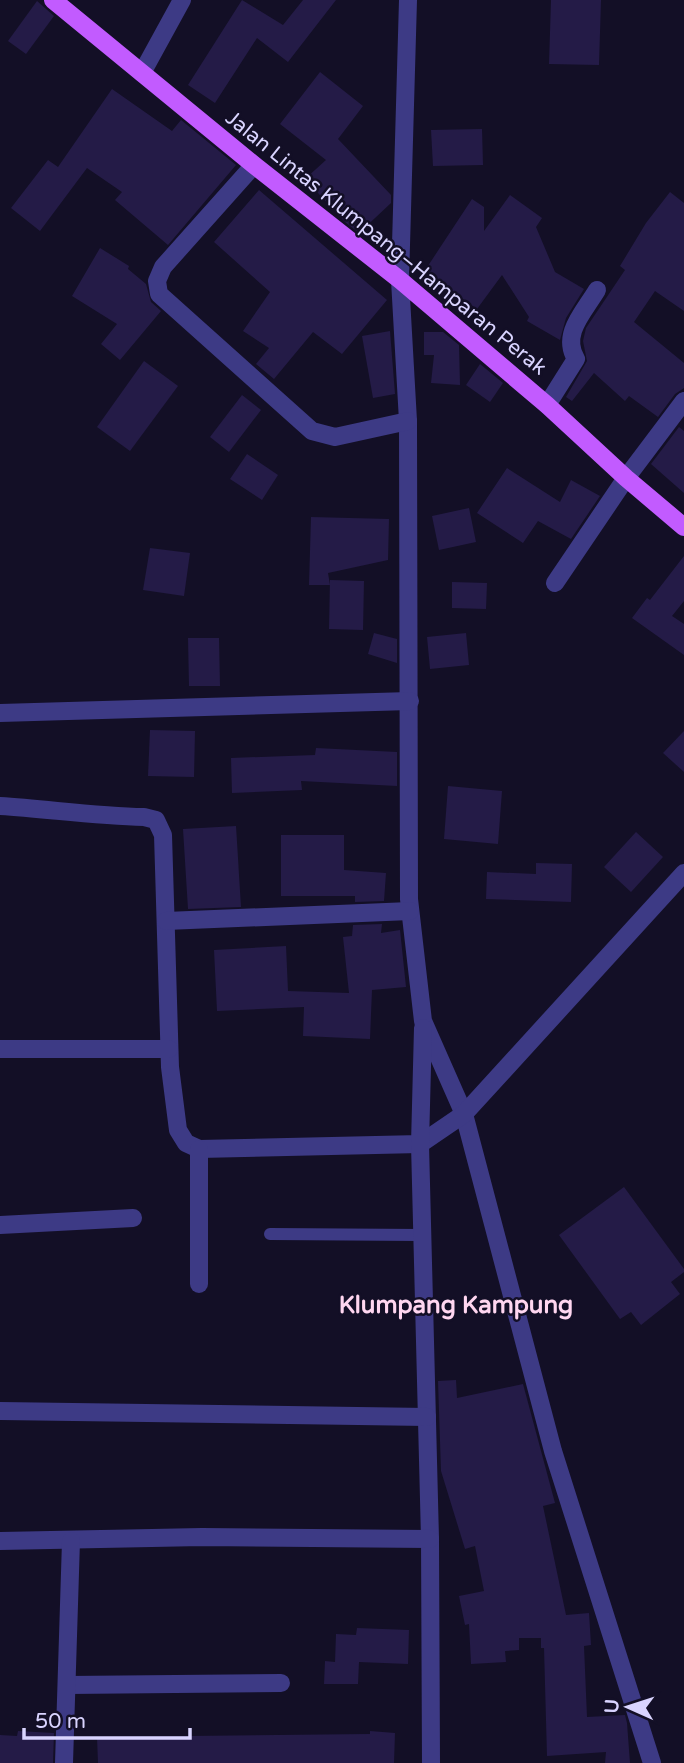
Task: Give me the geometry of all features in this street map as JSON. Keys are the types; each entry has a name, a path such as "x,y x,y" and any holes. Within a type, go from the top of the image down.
{"main road":[{"name":"Jalan Lintas Klumpang–Hamparan Perak","path":"53,0 254,165 400,280 547,405 684,527"}],"street":[{"path":"142,73 182,0"},
{"path":"408,0 400,280 408,421 410,911 423,1021 420,1144 430,1539 430,1763"},
{"path":"254,165 163,267 157,281 159,294 312,431 335,437 408,421"},
{"path":"547,405 576,359 570,349 569,336 597,290"},
{"path":"555,583 626,478 684,401"},
{"path":"0,713 410,701"},
{"path":"0,806 156,820 163,835 169,1049 177,1130 186,1143 199,1149 420,1144 464,1114 684,873"},
{"path":"166,921 410,911"},
{"path":"423,1021 464,1114 553,1451 652,1763"},
{"path":"0,1049 169,1049"},
{"path":"199,1149 199,1284"},
{"path":"0,1225 133,1218"},
{"path":"0,1411 427,1417"},
{"path":"0,1541 202,1537 430,1539"},
{"path":"64,1763 71,1541"},
{"path":"66,1685 281,1683"}],"lane":[{"path":"270,1234 422,1235"}],"building":[{"path":"242,0 283,25 303,0 336,0 288,62 257,38 215,103 188,85"},
{"path":"551,0 601,0 599,65 549,64"},
{"path":"37,1 54,16 26,54 8,41"},
{"path":"320,72 363,106 338,139 391,195 391,203 359,233 345,222 305,179 326,160 280,124"},
{"path":"112,89 172,131 181,120 236,165 168,245 115,200 122,192 87,168 40,231 11,208 48,160 58,167"},
{"path":"482,129 483,165 433,166 431,130"},
{"path":"259,190 387,300 342,354 313,332 274,379 256,364 269,348 243,331 270,292 214,242"},
{"path":"670,192 684,203 684,311 655,291 634,322 684,363 684,388 675,394 658,417 629,396 625,401 594,373 572,401 566,397 587,361 583,341 586,328 625,270 620,266 646,223"},
{"path":"510,195 542,218 536,227 555,272 584,289 566,318 560,340 527,321 529,317 502,275 477,309 445,286 441,291 420,278 472,199 484,207 484,231"},
{"path":"100,248 129,266 128,269 146,284 151,302 161,311 120,360 101,344 117,324 72,296"},
{"path":"390,331 395,394 373,398 362,336"},
{"path":"424,332 443,332 459,345 460,385 431,383 434,355 424,355"},
{"path":"144,361 178,386 130,451 97,427"},
{"path":"480,364 503,383 490,402 466,385"},
{"path":"242,395 261,410 229,452 210,437"},
{"path":"679,427 684,431 684,493 651,464"},
{"path":"247,454 278,475 262,500 230,479"},
{"path":"507,468 560,502 571,480 600,496 571,539 538,521 523,543 477,513"},
{"path":"469,508 476,542 439,550 432,516"},
{"path":"311,517 389,519 388,560 328,573 330,585 309,585"},
{"path":"150,548 190,553 184,596 143,590"},
{"path":"684,556 684,601 672,616 684,624 684,655 632,618 647,598 650,600"},
{"path":"330,580 364,581 363,630 329,629"},
{"path":"452,582 487,583 486,609 452,608"},
{"path":"374,633 397,639 397,663 368,654"},
{"path":"466,633 469,665 430,669 427,637"},
{"path":"188,638 219,638 220,686 189,686"},
{"path":"150,730 195,731 194,777 148,776"},
{"path":"684,731 684,772 663,753"},
{"path":"316,748 397,752 397,786 301,781 302,790 232,793 231,758 315,755"},
{"path":"448,786 502,791 498,844 444,839"},
{"path":"236,826 241,907 188,909 183,829"},
{"path":"636,832 663,857 631,892 604,867"},
{"path":"281,835 344,835 344,870 386,873 384,901 355,902 355,896 281,896"},
{"path":"536,863 572,864 571,902 486,899 487,872 536,874"},
{"path":"382,924 381,933 400,930 406,987 372,990 370,1039 303,1036 304,1007 217,1011 214,950 286,946 288,991 349,993 343,937 352,936 353,925"},
{"path":"624,1187 684,1269 684,1272 671,1282 680,1294 641,1325 631,1312 620,1319 559,1235"},
{"path":"456,1380 457,1398 523,1384 555,1503 543,1506 566,1615 589,1613 591,1645 584,1646 587,1717 625,1715 630,1763 605,1763 606,1752 547,1756 544,1648 541,1648 541,1638 519,1638 519,1650 505,1651 506,1662 471,1664 469,1624 465,1625 459,1596 484,1591 475,1546 465,1549 441,1471 438,1381"},
{"path":"357,1628 409,1630 408,1664 359,1662 358,1684 324,1684 325,1661 335,1662 336,1634 356,1635"},
{"path":"18,1731 54,1733 53,1763 0,1763 0,1735 17,1736"},
{"path":"370,1731 395,1733 394,1763 98,1763 97,1737 370,1734"}],"district":[{"name":"Klumpang Kampung","path":"456,1305"}]}
